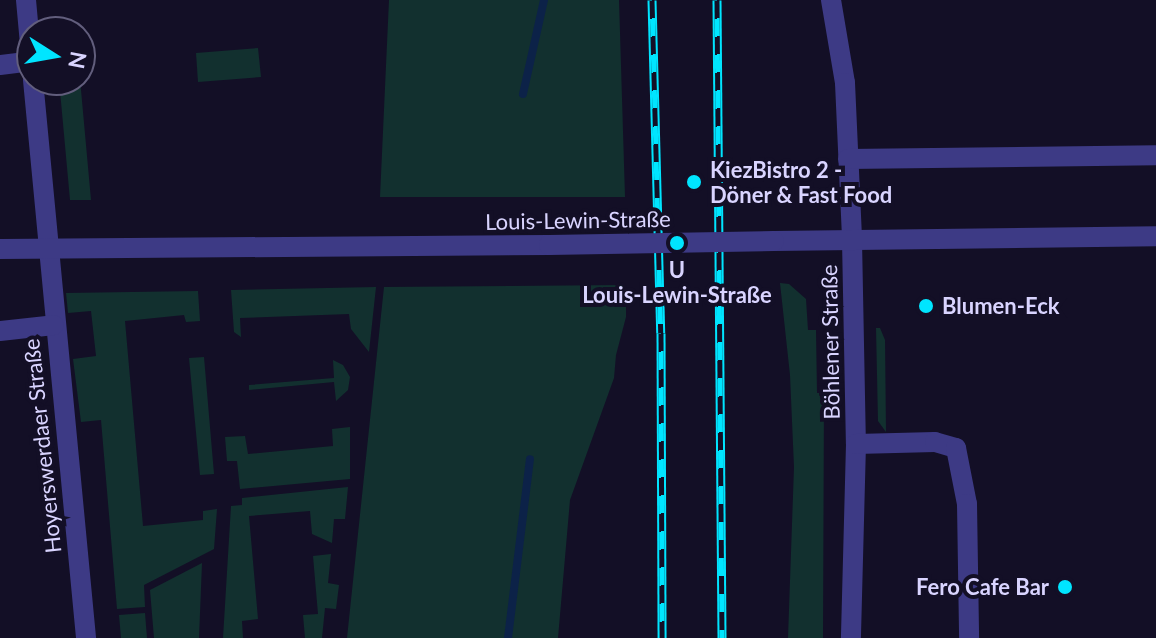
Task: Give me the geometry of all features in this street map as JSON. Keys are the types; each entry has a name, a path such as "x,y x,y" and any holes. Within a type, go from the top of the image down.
{"street":[{"name":"Böhlener Straße","path":"831,0 845,83 852,240 856,444 855,598 851,638"},
{"name":"Hoyerswerdaer Straße","path":"35,96 86,638"},
{"path":"848,159 1156,155"},
{"name":"Louis-Lewin-Straße","path":"0,249 1156,236"},
{"path":"0,331 54,325"},
{"name":"Böhlener Straße","path":"856,444 935,442 956,448 967,504 969,638"}],"green space":[{"path":"389,0 619,0 625,197 380,197"},
{"path":"258,48 261,77 198,82 196,53"},
{"path":"60,96 82,96 91,200 70,200"},
{"path":"780,283 789,284 806,299 808,330 816,330 817,393 824,393 823,638 788,638 794,467 790,375"},
{"path":"626,285 626,317 616,355 614,378 570,500 558,638 347,638 384,287"},
{"path":"376,287 369,352 351,329 349,314 240,318 241,337 234,332 231,290"},
{"path":"198,291 200,321 186,322 184,315 125,321 143,526 203,520 203,511 217,509 214,549 144,585 145,607 117,609 101,420 81,422 73,359 96,356 91,311 68,313 66,293"},
{"path":"876,328 880,328 885,340 886,432 878,421"},
{"path":"204,357 214,474 200,475 189,358"},
{"path":"333,360 343,365 350,377 348,390 336,401 334,382 249,390 249,385 334,378"},
{"path":"350,427 350,479 240,489 237,461 227,461 225,437 245,436 248,454 333,446 332,429"},
{"path":"348,487 345,519 334,519 332,543 312,534 310,511 249,516 258,619 242,621 243,638 223,638 231,506 242,505 242,498"},
{"path":"331,554 328,583 339,585 336,609 325,608 322,638 305,638 303,615 318,614 313,556"},
{"path":"202,563 199,638 154,638 150,590"},
{"path":"145,613 147,638 121,638 119,615"}],"waterway":[{"path":"523,94 544,0"},
{"path":"508,638 530,459"}],"railway":[{"path":"652,0 661,333 662,638"},
{"path":"717,0 722,638"}],"place":[{"name":"KiezBistro 2 - Döner & Fast Food","path":"694,182"},
{"name":"U Louis-Lewin-Straße","path":"677,243"},
{"name":"Blumen-Eck","path":"926,306"},
{"name":"Fero Cafe Bar","path":"1065,587"}]}
